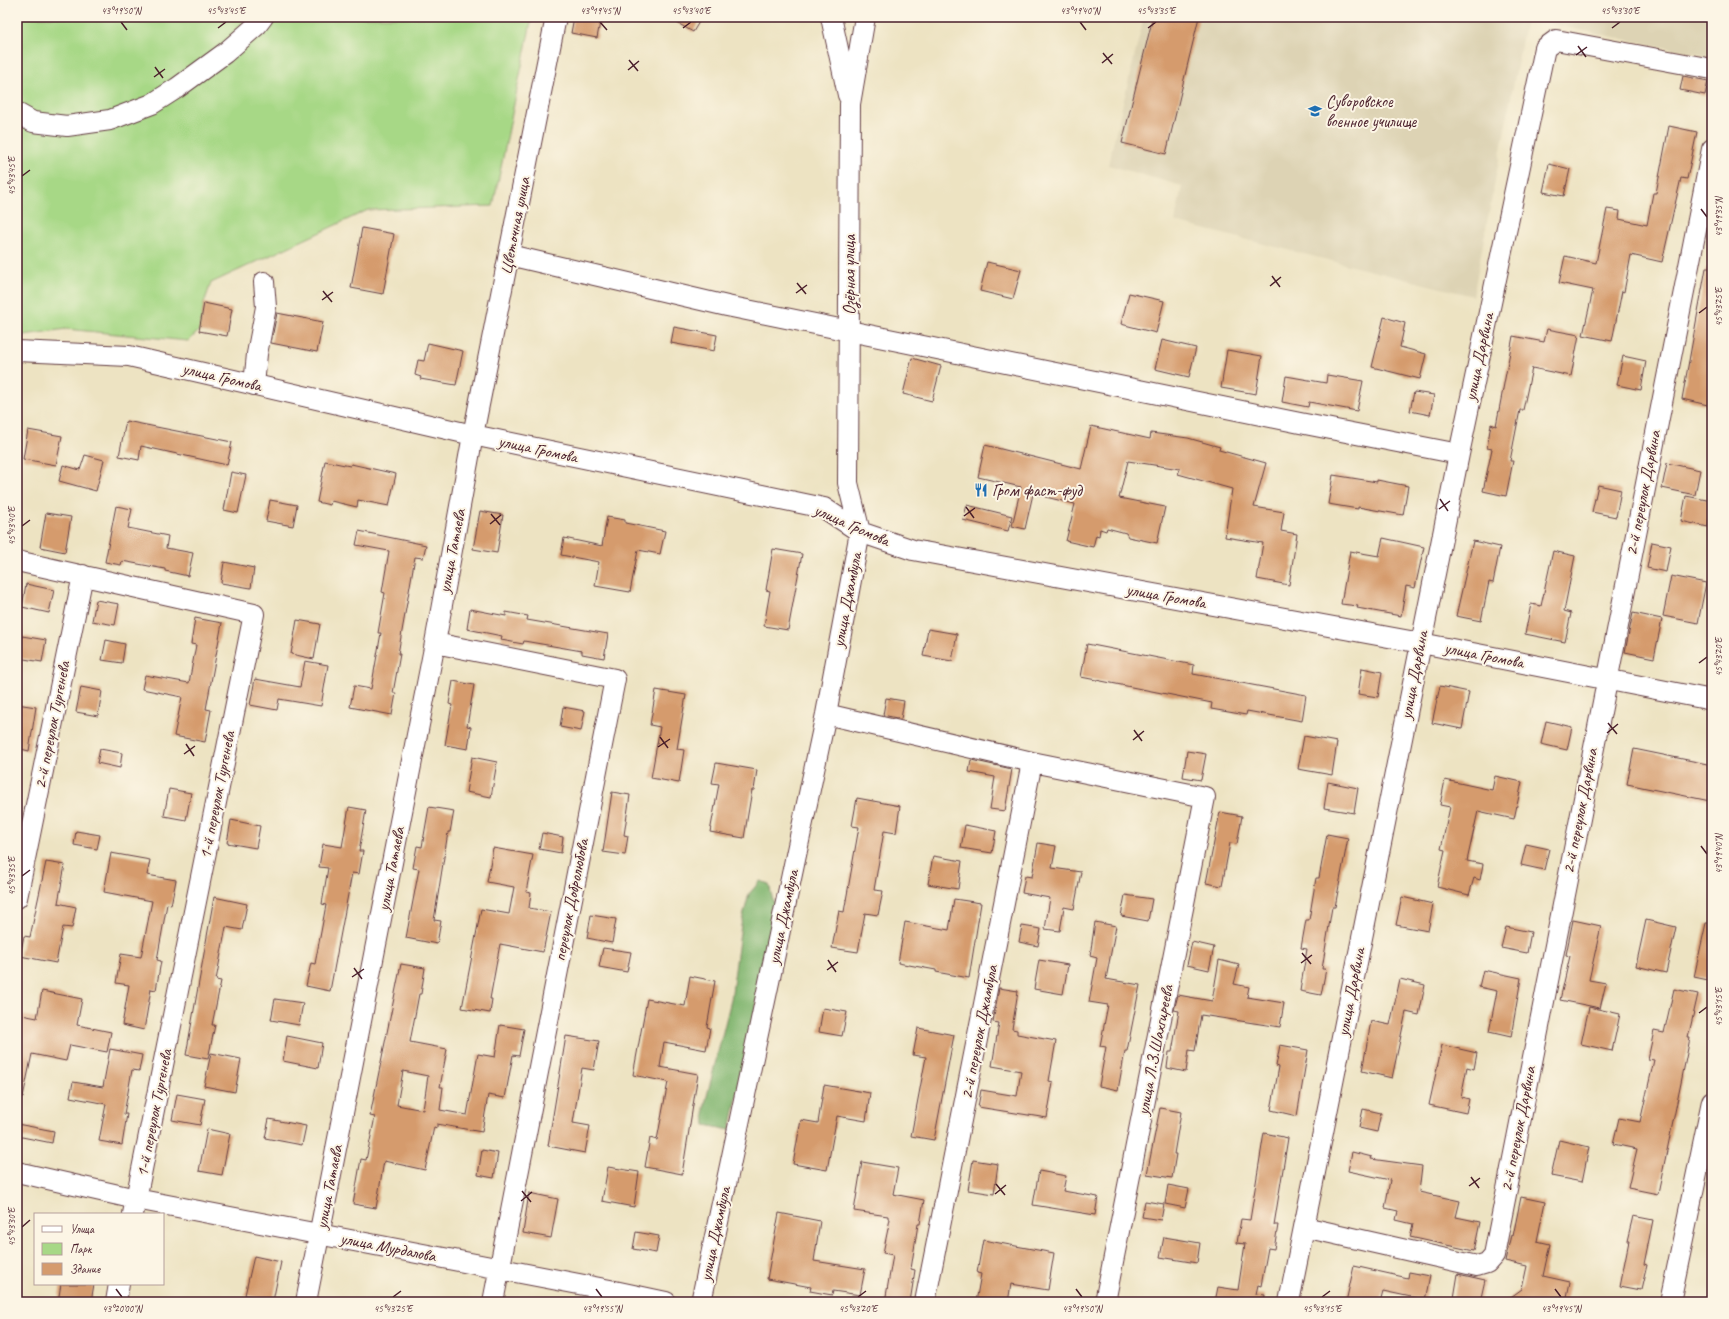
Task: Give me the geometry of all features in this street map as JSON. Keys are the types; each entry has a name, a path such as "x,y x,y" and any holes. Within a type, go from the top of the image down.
{"street":[{"path":"17,113 33,122 67,126 110,120 152,104 226,53 257,25 263,17"},
{"name":"Цветочная улица","path":"473,435 556,17"},
{"path":"831,17 850,104"},
{"name":"Озёрная улица","path":"860,532 848,483 850,104 865,17"},
{"name":"улица Дарвина","path":"1289,1302 1459,454 1545,48 1556,40 1712,68"},
{"name":"2-й переулок Дарвина","path":"1304,1227 1477,1266 1487,1263 1494,1255 1606,680 1712,149"},
{"path":"509,256 728,306 1459,454"},
{"path":"254,385 257,354 266,307 264,282"},
{"name":"улица Громова","path":"17,351 129,356 473,435 824,508 860,532 913,550 1421,643 1712,700"},
{"name":"улица Татаева","path":"306,1302 435,643 473,435"},
{"name":"улица Джамбула","path":"701,1302 826,714 860,532"},
{"name":"1-й переулок Тургенева","path":"17,561 254,614 135,1206"},
{"name":"2-й переулок Тургенева","path":"17,898 83,575"},
{"name":"переулок Добролюбова","path":"435,643 615,679 493,1302"},
{"path":"826,714 1032,762"},
{"name":"улица Л.З.Шахгиреева","path":"1032,762 1205,797 1105,1302"},
{"name":"2-й переулок Джамбула","path":"925,1302 1032,762"},
{"path":"1670,1302 1712,1101"},
{"name":"улица Мурдалова","path":"17,1172 135,1206 320,1233 666,1302"},
{"path":"116,1302 119,1285"}],"shaded area":[{"name":"Суворовское военное училище","path":"1144,17 1712,17 1712,57 1526,19 1473,296 1175,222 1182,186 1108,165"}],"green space":[{"path":"17,17 532,17 493,206 368,210 211,283 204,303 199,331 188,341 66,329 17,336"},
{"path":"760,881 769,884 773,901 777,907 730,1130 705,1125 704,1108 731,1000 741,925 749,894"}],"building":[{"path":"574,17 601,17 597,38 571,33"},
{"path":"667,17 702,17 693,32"},
{"path":"1153,17 1199,17 1166,154 1122,143"},
{"path":"1683,76 1708,81 1705,95 1680,90"},
{"path":"1669,126 1697,132 1687,179 1681,178 1662,262 1631,255 1612,341 1583,335 1593,290 1559,283 1565,256 1596,263 1607,209 1620,211 1619,219 1647,225 1653,193 1656,193"},
{"path":"1549,164 1570,169 1564,196 1543,192"},
{"path":"362,228 394,234 383,294 351,288"},
{"path":"987,262 1021,270 1013,299 980,291"},
{"path":"1706,268 1712,268 1712,356 1709,372 1712,372 1712,406 1682,399"},
{"path":"1129,293 1164,301 1156,333 1121,324"},
{"path":"204,303 232,309 227,336 199,331"},
{"path":"277,313 323,322 317,352 271,343"},
{"path":"1384,317 1405,323 1400,347 1426,354 1420,379 1372,367"},
{"path":"674,327 717,335 714,351 671,343"},
{"path":"1547,329 1579,335 1571,376 1532,368 1523,410 1520,410 1510,461 1513,461 1506,496 1483,491 1492,449 1487,448 1491,424 1496,426 1513,336 1544,342"},
{"path":"1162,340 1196,348 1189,377 1155,369"},
{"path":"428,343 463,351 456,385 420,379 421,377 415,375 418,360 424,361"},
{"path":"1227,350 1262,356 1256,394 1221,388"},
{"path":"1623,356 1646,361 1641,390 1617,385"},
{"path":"912,358 941,366 932,401 903,394"},
{"path":"1327,375 1363,381 1357,411 1309,402 1308,407 1282,402 1286,376 1326,383"},
{"path":"1414,392 1434,395 1430,415 1410,411"},
{"path":"126,421 232,442 227,465 141,446 139,460 119,456"},
{"path":"1091,426 1150,439 1151,433 1188,438 1220,447 1219,450 1266,463 1254,507 1284,512 1281,531 1297,534 1289,585 1257,579 1263,543 1225,537 1232,489 1178,474 1180,469 1128,461 1119,498 1165,507 1157,543 1128,537 1126,533 1107,528 1106,531 1100,529 1099,536 1096,535 1093,547 1066,541 1075,504 1033,494 1025,529 1012,526 1021,487 978,477 985,445 1081,469"},
{"path":"28,430 62,436 56,465 23,459"},
{"path":"85,455 104,460 96,491 59,481 63,465 80,470"},
{"path":"325,461 350,466 351,464 396,474 389,506 358,500 357,507 331,501 330,505 317,502"},
{"path":"1667,463 1700,470 1695,495 1662,488"},
{"path":"231,472 246,475 238,513 224,510"},
{"path":"1333,475 1377,482 1377,480 1408,486 1403,515 1358,507 1358,509 1328,504"},
{"path":"1598,485 1621,490 1616,517 1592,512"},
{"path":"1686,496 1712,501 1708,527 1681,521"},
{"path":"270,500 297,505 293,526 266,521"},
{"path":"967,505 1012,516 1008,531 963,520"},
{"path":"116,506 132,509 128,528 168,536 166,548 193,553 188,576 165,571 165,569 122,561 121,565 105,562"},
{"path":"480,511 503,515 497,553 473,549"},
{"path":"46,513 71,517 65,552 40,547"},
{"path":"607,517 625,520 625,523 665,531 660,554 638,550 630,592 595,586 599,562 561,555 564,538 602,546"},
{"path":"359,531 426,545 423,558 415,557 398,654 400,654 393,693 396,693 392,715 350,707 354,686 371,689 381,633 378,633 385,593 382,592 389,551 356,545"},
{"path":"1383,538 1424,547 1415,588 1406,586 1401,616 1357,608 1358,606 1341,604 1350,551 1379,556"},
{"path":"1473,541 1500,547 1493,583 1489,582 1481,621 1456,616"},
{"path":"1652,542 1671,546 1666,572 1647,568"},
{"path":"773,549 802,554 788,630 764,626 770,591 766,590"},
{"path":"1553,551 1575,556 1564,611 1571,613 1565,642 1525,634 1531,604 1541,606"},
{"path":"224,562 254,568 251,588 221,583"},
{"path":"1671,576 1706,583 1698,623 1663,616"},
{"path":"26,584 54,590 49,613 22,607"},
{"path":"96,600 119,604 115,625 92,621"},
{"path":"470,609 506,616 506,612 528,616 527,620 608,634 604,658 582,654 582,651 524,641 523,644 501,640 502,636 467,629"},
{"path":"1633,613 1662,619 1654,658 1625,652"},
{"path":"195,618 222,623 206,709 211,710 205,742 174,736 182,697 142,689 145,675 189,683 196,645 191,644"},
{"path":"297,620 320,624 314,659 291,654"},
{"path":"928,629 957,634 952,661 923,656"},
{"path":"22,636 46,640 42,662 18,658"},
{"path":"106,640 125,644 122,663 102,660"},
{"path":"1087,644 1194,665 1193,674 1306,695 1302,721 1247,711 1246,715 1211,709 1212,703 1081,677"},
{"path":"305,661 328,665 321,706 279,699 277,710 250,705 255,679 300,687"},
{"path":"1362,668 1382,672 1378,697 1358,694"},
{"path":"453,681 474,685 467,726 471,727 468,749 445,745 452,705 449,704"},
{"path":"1440,686 1469,692 1462,729 1432,723"},
{"path":"81,687 102,691 98,716 76,712"},
{"path":"656,690 686,695 677,749 684,750 679,783 651,778 660,727 650,725"},
{"path":"886,698 904,701 901,719 883,715"},
{"path":"17,704 36,707 29,751 17,748"},
{"path":"563,707 585,711 581,731 560,727"},
{"path":"1546,721 1572,727 1567,750 1541,744"},
{"path":"1304,736 1337,742 1332,775 1298,769"},
{"path":"100,749 122,753 120,768 97,763"},
{"path":"1634,749 1712,765 1712,793 1710,801 1627,784"},
{"path":"1187,751 1206,754 1201,780 1183,777"},
{"path":"472,757 497,762 491,797 466,792"},
{"path":"971,760 1012,769 1005,811 990,809 995,777 969,772"},
{"path":"716,763 757,770 744,838 710,832 719,784 712,783"},
{"path":"1495,776 1522,782 1514,819 1478,811 1467,861 1483,864 1480,880 1474,878 1469,895 1437,887 1445,850 1441,849 1450,807 1440,805 1445,780 1492,790"},
{"path":"1328,782 1358,788 1354,813 1324,808"},
{"path":"169,789 191,793 186,820 164,816"},
{"path":"612,792 630,795 624,835 628,836 625,855 603,852"},
{"path":"857,798 900,806 896,833 884,831 874,890 883,891 878,915 865,913 858,952 832,948 839,911 844,912 859,827 852,826"},
{"path":"349,807 366,810 359,851 363,851 359,874 352,873 330,991 306,986 311,963 315,964 326,905 322,904 328,868 319,867 323,844 342,847"},
{"path":"429,807 454,811 450,832 448,832 434,920 441,921 437,944 406,938 419,869 413,868 417,846 422,847"},
{"path":"1220,812 1242,816 1237,844 1230,843 1222,886 1206,883"},
{"path":"231,820 260,826 256,848 227,843"},
{"path":"965,825 996,831 992,853 961,848"},
{"path":"76,831 100,835 97,849 74,845"},
{"path":"542,833 563,837 561,853 539,849"},
{"path":"1327,834 1348,838 1335,907 1332,907 1322,969 1326,969 1321,995 1300,991 1307,949 1301,948 1306,920 1309,920 1316,878 1319,878"},
{"path":"1038,843 1056,846 1052,868 1081,872 1074,909 1064,907 1060,931 1045,929 1050,898 1022,893 1025,876 1032,877"},
{"path":"1526,844 1549,849 1544,870 1521,865"},
{"path":"493,848 533,855 526,892 531,893 529,908 551,912 543,952 500,944 490,999 492,999 490,1013 462,1008 481,909 509,914 514,887 487,882"},
{"path":"111,853 150,860 147,875 176,880 171,905 167,904 157,960 161,961 156,990 151,989 144,1030 122,1025 129,985 116,983 121,954 141,957 152,901 104,892"},
{"path":"933,856 962,861 958,889 928,884"},
{"path":"46,862 65,865 58,903 76,907 72,928 63,927 56,963 20,956 24,936 30,937"},
{"path":"1125,895 1152,899 1148,921 1121,916"},
{"path":"214,897 247,904 242,930 226,927 216,980 221,981 212,1025 215,1025 208,1059 186,1055"},
{"path":"1402,897 1433,904 1428,931 1396,925"},
{"path":"954,899 981,903 969,978 898,963 905,922 949,930"},
{"path":"591,915 616,919 612,943 587,938"},
{"path":"1573,920 1601,926 1589,980 1606,983 1600,1008 1560,1000 1570,956 1566,955"},
{"path":"1646,920 1676,927 1666,973 1636,966"},
{"path":"1095,922 1116,926 1106,979 1140,985 1118,1090 1099,1086 1106,1047 1100,1046 1108,1005 1089,1002 1097,958 1090,956"},
{"path":"1706,923 1712,923 1712,960 1708,980 1694,977"},
{"path":"1022,926 1041,929 1038,946 1019,942"},
{"path":"1506,927 1531,932 1527,953 1501,948"},
{"path":"1192,942 1214,947 1209,970 1187,965"},
{"path":"603,948 631,952 627,972 599,967"},
{"path":"1039,960 1068,965 1063,994 1034,989"},
{"path":"1219,960 1239,965 1234,984 1249,987 1247,997 1284,1003 1280,1027 1201,1015 1195,1051 1189,1050 1186,1072 1167,1068 1169,1052 1172,1052 1179,1011 1174,1010 1178,995 1212,1001"},
{"path":"401,964 425,968 421,994 419,994 410,1042 447,1049 440,1087 443,1087 440,1110 467,1115 478,1054 495,1057 500,1025 524,1029 519,1056 513,1055 505,1098 488,1095 482,1132 437,1124 437,1128 434,1127 425,1170 384,1161 376,1208 353,1204 361,1159 366,1160 375,1117 370,1116","holes":["403,1071 428,1076 423,1110 397,1105"]},
{"path":"1483,970 1521,978 1511,1037 1489,1032 1497,991 1479,987"},
{"path":"690,976 715,981 707,1027 710,1028 706,1050 664,1042 660,1067 698,1074 682,1174 645,1167 650,1138 657,1140 668,1082 633,1075 647,999 685,1006"},
{"path":"1400,979 1425,985 1419,1015 1406,1012 1392,1078 1362,1071 1371,1021 1390,1025"},
{"path":"999,988 1018,991 1012,1029 1017,1030 1017,1034 1056,1041 1049,1081 1053,1082 1047,1118 978,1107 981,1090 1017,1096 1021,1071 992,1066 999,1023 993,1022"},
{"path":"1674,989 1698,994 1658,1194 1628,1188 1637,1149 1613,1144 1619,1118 1640,1122 1654,1060 1648,1059 1654,1031 1664,1033"},
{"path":"42,991 82,999 77,1025 111,1032 107,1052 70,1045 66,1061 32,1054 23,1097 17,1096 17,1014 37,1018"},
{"path":"275,999 303,1003 299,1025 271,1020"},
{"path":"1589,1007 1620,1014 1612,1051 1581,1044"},
{"path":"823,1008 847,1012 842,1036 819,1032"},
{"path":"918,1028 954,1035 934,1140 911,1136 926,1057 913,1055"},
{"path":"287,1036 322,1043 318,1068 283,1061"},
{"path":"566,1036 599,1041 594,1070 582,1068 573,1123 590,1126 585,1153 548,1146"},
{"path":"1280,1045 1308,1050 1297,1116 1271,1110 1279,1067 1276,1066"},
{"path":"1442,1045 1477,1053 1474,1069 1467,1067 1461,1097 1469,1099 1466,1113 1429,1105"},
{"path":"110,1049 142,1055 139,1071 132,1070 124,1114 127,1114 122,1145 99,1141 106,1104 70,1097 73,1082 103,1087"},
{"path":"211,1053 241,1059 235,1092 204,1086"},
{"path":"824,1085 870,1093 866,1121 837,1116 827,1170 793,1164 801,1120 818,1123"},
{"path":"177,1094 205,1099 200,1125 172,1120"},
{"path":"1160,1108 1181,1112 1174,1154 1176,1154 1172,1178 1147,1174"},
{"path":"1363,1109 1381,1113 1377,1132 1359,1128"},
{"path":"269,1119 306,1126 302,1145 265,1138"},
{"path":"17,1124 54,1131 52,1143 17,1136"},
{"path":"207,1129 230,1134 222,1175 199,1171"},
{"path":"1264,1133 1288,1138 1274,1225 1278,1225 1274,1249 1268,1248 1261,1286 1258,1285 1256,1294 1265,1295 1264,1302 1215,1302 1218,1287 1238,1290 1245,1244 1237,1243 1241,1219 1250,1220"},
{"path":"1559,1140 1589,1147 1582,1182 1551,1176"},
{"path":"482,1150 498,1153 494,1178 478,1175"},
{"path":"1352,1152 1372,1157 1371,1159 1422,1166 1419,1192 1460,1201 1456,1217 1480,1222 1474,1251 1410,1237 1413,1224 1396,1220 1398,1211 1385,1208 1390,1180 1348,1171"},
{"path":"973,1160 998,1164 994,1194 968,1190"},
{"path":"862,1162 898,1168 893,1194 924,1200 920,1224 918,1224 911,1269 915,1270 910,1302 885,1302 893,1255 883,1253 890,1219 888,1216 854,1211"},
{"path":"608,1167 639,1172 634,1207 602,1201"},
{"path":"1039,1171 1066,1176 1063,1191 1098,1197 1095,1215 1033,1205"},
{"path":"1168,1185 1189,1189 1185,1208 1165,1204"},
{"path":"529,1193 558,1199 551,1238 523,1233"},
{"path":"1521,1197 1545,1202 1537,1241 1550,1244 1543,1276 1570,1282 1566,1302 1504,1302 1522,1289 1527,1266 1505,1261 1511,1235 1513,1236"},
{"path":"1145,1201 1164,1204 1161,1220 1142,1217"},
{"path":"779,1213 820,1221 814,1261 865,1269 860,1295 833,1291 832,1295 810,1291 811,1287 767,1279"},
{"path":"1633,1216 1653,1220 1644,1264 1647,1265 1641,1290 1620,1286 1629,1241 1627,1241"},
{"path":"636,1232 659,1236 656,1253 633,1249"},
{"path":"1164,1237 1200,1243 1197,1263 1160,1257"},
{"path":"983,1240 1054,1253 1048,1290 1011,1284 1008,1302 976,1302 981,1274 977,1273"},
{"path":"254,1256 281,1262 273,1301 245,1295"},
{"path":"1354,1266 1408,1278 1409,1272 1430,1276 1425,1300 1383,1291 1380,1302 1346,1302"},
{"path":"1458,1274 1485,1280 1480,1302 1471,1302 1454,1298"},
{"path":"61,1285 94,1285 91,1302 58,1302"}],"place":[{"name":"Суворовское военное училище","path":"1315,111"},
{"name":"Гром фаст-фуд","path":"981,490"}]}
